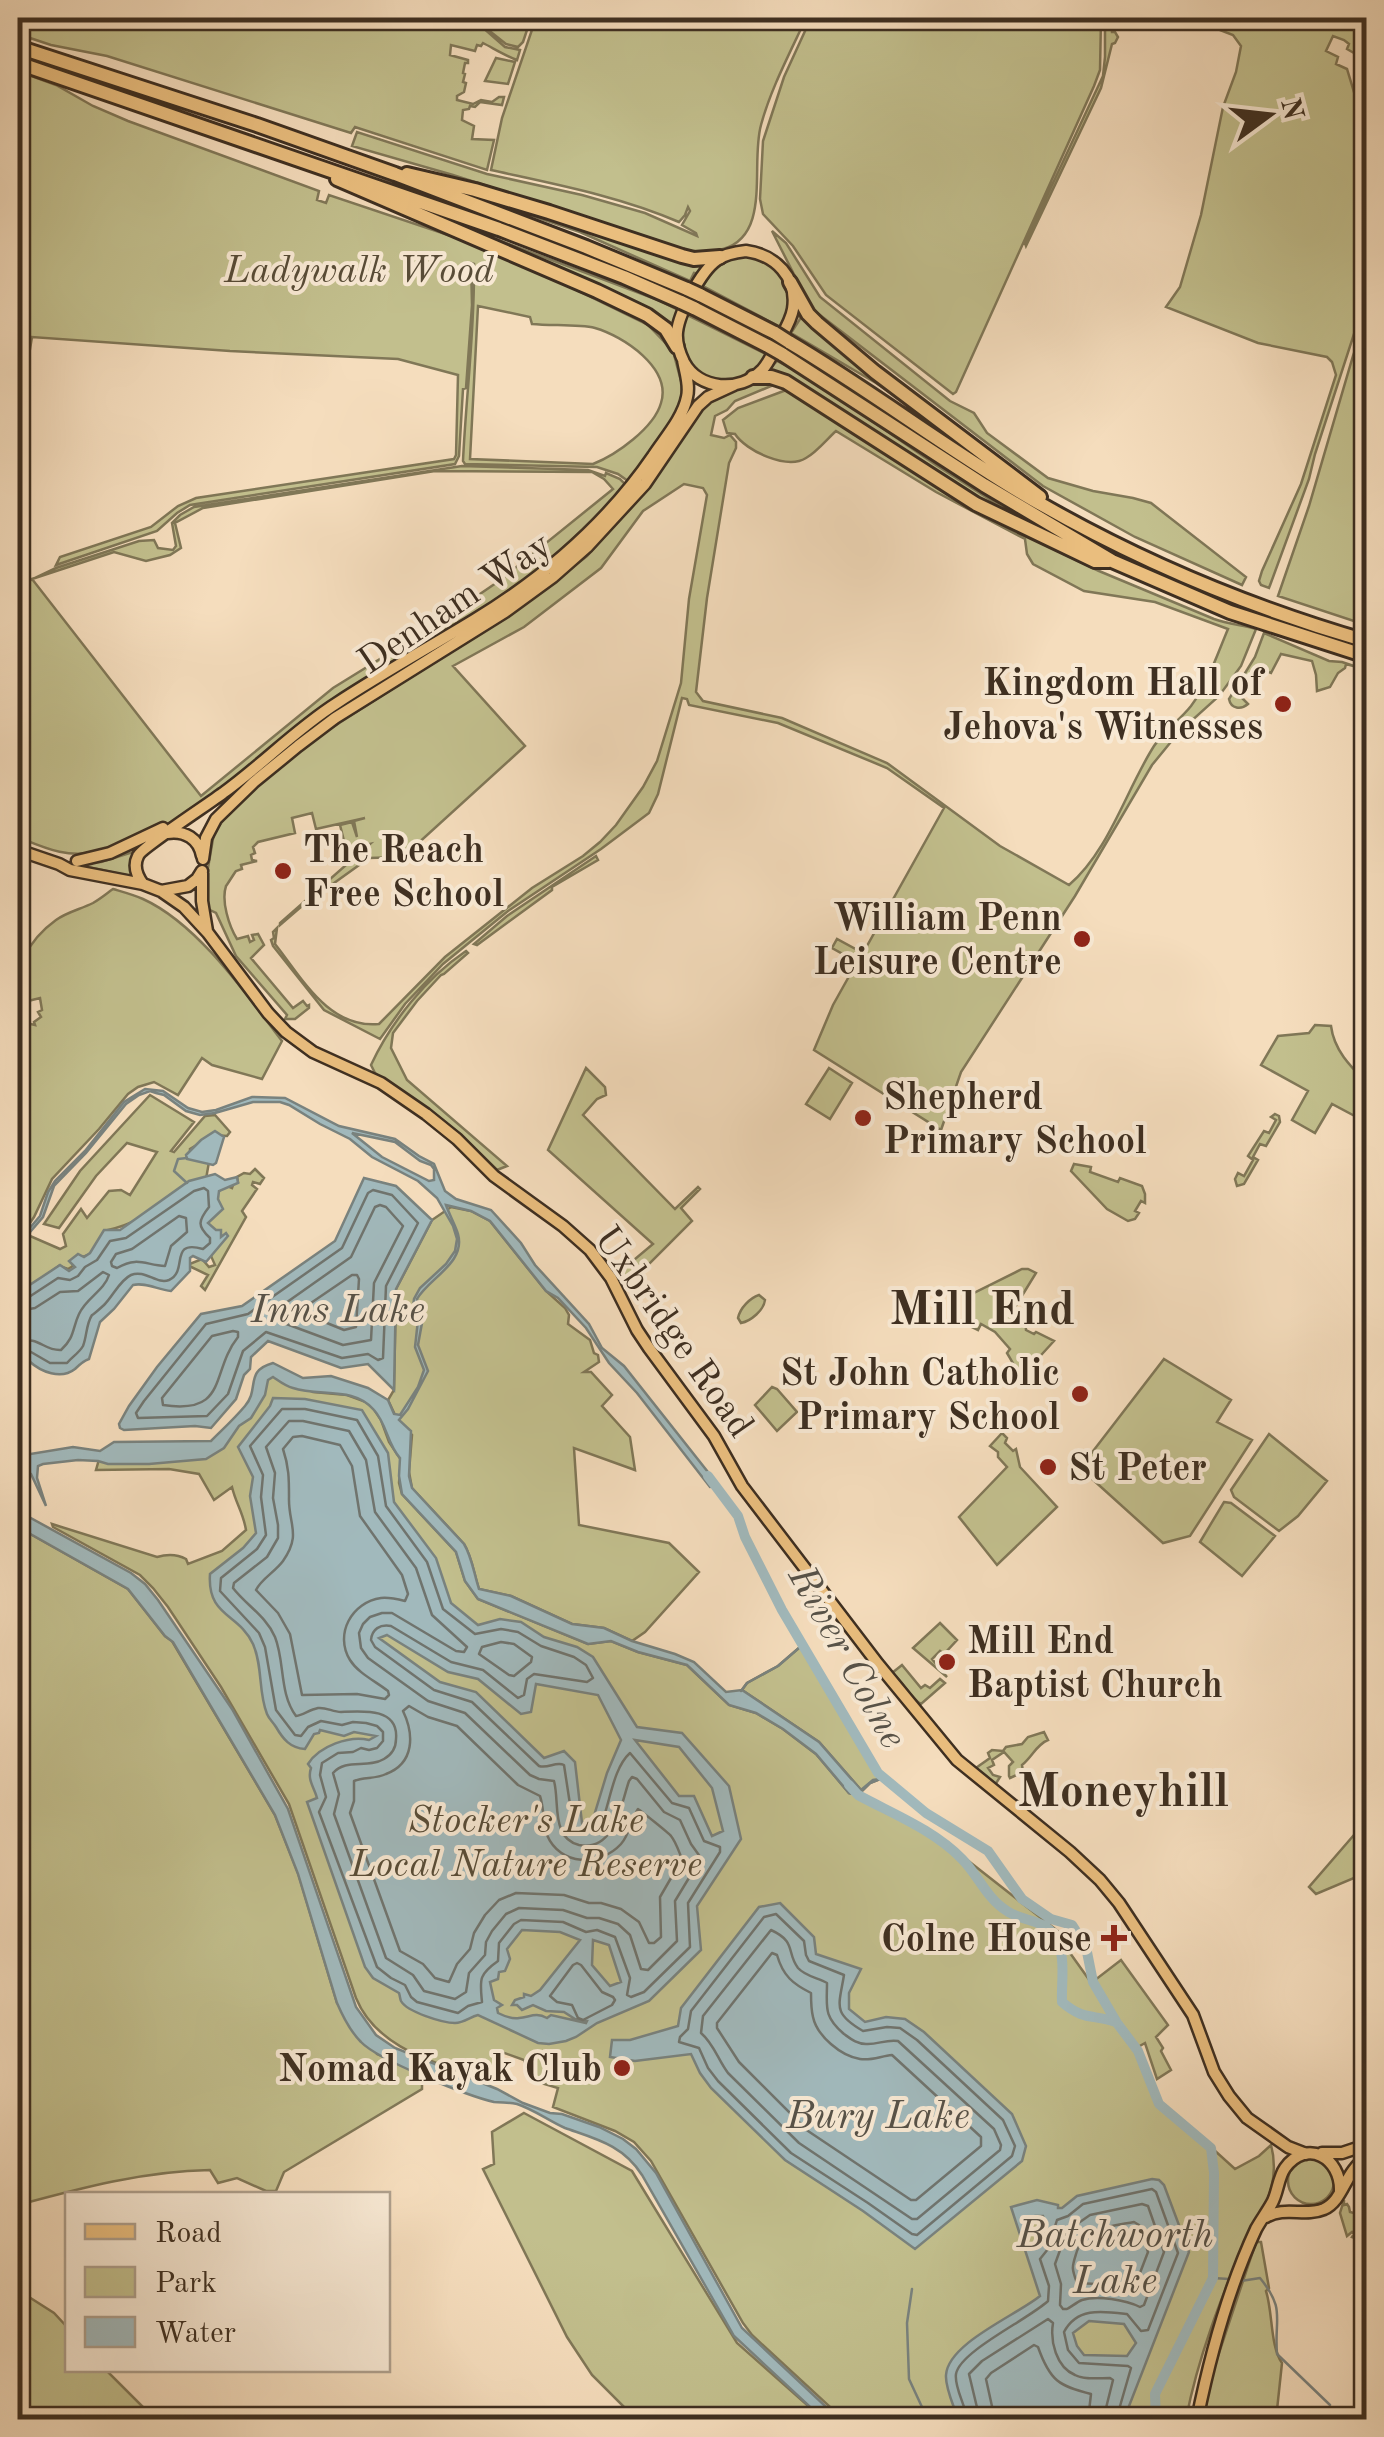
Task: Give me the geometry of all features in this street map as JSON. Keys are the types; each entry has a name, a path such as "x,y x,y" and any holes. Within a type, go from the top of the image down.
{"highway":[{"path":"18,47 257,125 586,246 843,374 979,466 1128,551 1263,616 1366,656"},
{"path":"18,63 499,228 691,299"},
{"path":"328,170 338,181 434,219 647,315 666,330 680,353"},
{"path":"395,174 414,174 475,190 682,256 720,257"},
{"path":"790,282 817,323 875,372 1034,490 1052,510"},
{"path":"786,348 984,485 1112,561 1184,594 1366,641"},
{"path":"753,377 786,382 944,485 1009,522 1094,561 1112,561"}],"main road":[{"path":"746,251 760,253 780,266 793,295 790,319 770,359 753,377 734,385 706,382 696,377 680,353 676,336 682,314 702,278 720,257 746,251"},
{"name":"Denham Way","path":"642,480 686,401 688,386 680,353"},
{"name":"Denham Way","path":"203,865 210,826 254,782 336,718 530,594 587,547 698,406 734,385"},
{"name":"Denham Way","path":"166,833 334,704 476,619 536,578 627,498"},
{"path":"59,864 110,853 204,807"},
{"path":"18,850 70,870 161,891 188,886 203,865 201,850 179,832 166,833 144,846 103,859 77,861"},
{"path":"143,884 136,866 144,846"},
{"name":"Uxbridge Road","path":"203,865 202,901 208,932"},
{"name":"Uxbridge Road","path":"161,891 184,907 208,932 286,1032 313,1052 388,1087 426,1114 457,1138 494,1176 590,1250 611,1278 637,1330 714,1436 742,1486 858,1638 957,1760 1100,1880 1193,2015 1214,2072 1229,2096 1248,2118 1275,2138"},
{"path":"1275,2138 1288,2147 1326,2158 1336,2167 1340,2191"},
{"path":"1197,2420 1206,2377 1237,2280 1279,2186 1281,2154 1275,2138"},
{"path":"1282,2172 1290,2162 1308,2154 1342,2153 1366,2145"},
{"path":"1261,2220 1277,2212 1324,2209 1334,2202 1354,2168 1366,2159"},
{"path":"1279,2186 1292,2207 1301,2210"}],"green space":[{"path":"18,18 454,18 452,23 462,25 473,19 505,47 520,50 517,60 483,43 475,51 451,45 450,55 468,60 463,73 464,92 457,100 473,104 481,100 492,102 504,97 502,105 480,102 463,110 462,120 474,126 472,139 494,140 487,170 355,127 351,133 107,56 51,45 18,34"},
{"path":"480,18 509,18 520,24 531,18 518,47 506,44 482,25 484,19"},
{"path":"536,18 806,18 765,111 758,141 754,214 738,241 713,251 681,250 352,146 357,132 487,174 645,213 697,236 682,225 690,211 688,207 679,222 610,198 491,170 502,118"},
{"path":"811,18 1101,18 1100,70 1094,86 953,394 826,295 793,246 763,214 763,141 784,77"},
{"path":"1105,18 1111,18 1112,32 1118,37 1112,44 1101,88 1026,246 1103,76"},
{"path":"1189,18 1366,18 1354,53 1347,49 1349,44 1333,36 1326,51 1338,57 1336,64 1347,69 1366,132 1366,297 1309,479 1269,588 1259,581 1262,571 1301,484 1336,375 1327,357 1258,343 1166,307 1180,287 1201,215 1223,107 1241,46 1233,35"},
{"path":"1366,36 1366,114 1357,75"},
{"path":"496,58 515,62 508,84 485,81"},
{"name":"Ladywalk Wood","path":"26,74 56,85 128,121 319,191 317,200 326,203 329,195 460,239 648,325 673,351 682,385 681,406 628,481 597,467 465,464 474,289 471,263 466,388 455,464 190,505 157,531 56,565 60,557 151,527 178,506 196,498 454,459 458,375 398,359 32,337 25,379 20,381 18,406 18,75","holes":["478,306 530,317 532,324 595,328 619,338 643,355 659,378 662,390 661,403 651,422 623,447 593,464 470,459"]},
{"path":"468,194 708,263 690,281 580,232"},
{"path":"416,209 658,300 680,311 673,335 664,324"},
{"path":"772,231 786,243 820,297 950,401 974,413 987,433 1048,478 1151,503 1246,577 1242,585 1135,537 1043,486 816,312"},
{"path":"745,255 771,265 784,278 790,305 782,328 703,286 720,265"},
{"path":"797,308 961,441 876,383 791,333 800,319"},
{"path":"687,315 768,355 763,364 741,378 715,380 703,376 694,370 684,352"},
{"path":"1366,318 1366,625 1278,596"},
{"path":"777,361 808,377 1036,529 994,509 764,374"},
{"path":"756,380 776,384 735,401 715,416 711,435 730,435 736,448 729,463 696,692 703,701 782,718 887,763 1000,846 1069,885 1106,838 1154,746 1197,697 1228,629 1155,602 1084,591 1033,564 1025,539 936,492 836,431 810,455 788,462 748,447 735,434 727,433 723,420 738,408 789,389 939,487 1026,536 1214,619 1256,629 1241,666 1219,696 1179,732 1152,765 1075,896 961,1072 941,1130 814,1050 857,962 832,948 837,939 863,953 944,808 887,768 778,723 689,705 682,698 658,794 649,813 508,911 443,964 405,1004 380,1039 324,1010 273,946 271,940 277,928 275,944 318,999 345,1018 379,1024 445,957 532,888 583,856 616,825 657,761 681,683 689,599 707,495 703,488 684,484 643,511 601,568 524,627 453,666 525,746 403,857 369,858 280,925 370,844 346,849 340,825 352,822 357,837 354,821 365,818 316,829 312,813 292,818 295,833 258,842 253,847 252,860 257,861 241,865 242,869 235,872 226,886 225,906 237,939 248,936 250,942 254,940 252,935 258,934 264,945 251,958 293,1008 303,1001 309,1005 295,1019 285,1019 287,1015 236,956 216,913 208,909 208,868 214,833 228,813 305,745 532,599 587,556 635,503 705,404"},
{"path":"462,466 588,470 605,476 606,473 626,485 527,578 359,685 235,780 170,823 135,839 77,854 18,837 18,620 27,613 18,601 18,586 32,579 201,796 333,688 499,581 613,489 592,472 435,471 203,508 175,523 181,548 170,555 146,561 114,552 35,578 139,541 154,540 158,548 173,550 176,546 172,523 194,507"},
{"path":"1264,633 1329,661 1342,662 1361,668 1360,672 1346,664 1330,687 1317,691 1312,661 1281,654 1271,673 1256,670 1241,697 1248,704 1234,707 1229,699 1255,657"},
{"path":"133,852 134,877 70,863 101,862"},
{"path":"596,856 598,860 552,887 474,944 507,916"},
{"path":"113,889 143,899 183,925 220,962 282,1041 262,1079 212,1065 202,1058 178,1095 154,1082 128,1094 52,1179 23,1233 60,1249 66,1246 63,1234 81,1209 87,1218 109,1191 121,1190 130,1195 157,1152 127,1143 96,1176 59,1228 44,1224 80,1171 150,1095 194,1122 171,1151 205,1116 215,1115 230,1132 227,1136 214,1135 190,1149 190,1158 209,1162 206,1179 144,1216 104,1231 91,1254 71,1261 73,1266 68,1269 59,1266 25,1290 18,1290 18,1035 35,1025 42,1010 40,998 24,1002 19,991 20,968 30,946 47,928"},
{"path":"466,951 417,1001 393,1033 391,1048 407,1080 507,1166 497,1170 460,1134 375,1073 371,1065 411,1002"},
{"path":"1315,1025 1331,1026 1339,1050 1366,1082 1366,1122 1332,1104 1315,1133 1292,1120 1308,1091 1261,1065 1278,1036 1309,1033"},
{"path":"586,1068 605,1087 606,1095 583,1115 675,1209 700,1189 681,1208 692,1221 623,1290 616,1275 653,1244 548,1150"},
{"path":"829,1068 852,1083 830,1119 806,1104"},
{"path":"1275,1114 1280,1122 1266,1146 1260,1144 1253,1157 1258,1160 1244,1184 1237,1186 1238,1173 1244,1176 1253,1160 1248,1156 1264,1131 1269,1133"},
{"path":"1074,1164 1091,1167 1090,1172 1118,1182 1120,1178 1142,1186 1145,1203 1141,1201 1135,1219 1128,1221 1107,1209 1071,1171"},
{"path":"255,1169 264,1178 260,1184 253,1182 257,1189 242,1211 246,1217 205,1290 201,1286 208,1275 187,1265 202,1259 209,1267 215,1265 207,1234 212,1202 225,1185 232,1188 237,1177"},
{"path":"451,1207 490,1221 546,1291 565,1308 568,1324 590,1340 598,1355 599,1362 584,1372 591,1372 612,1395 602,1406 630,1437 635,1470 574,1448 579,1525 669,1543 699,1572 645,1632 632,1641 604,1628 572,1624 511,1596 479,1589 464,1544 412,1488 412,1435 396,1417 388,1400 394,1390 396,1289 432,1220"},
{"path":"1022,1269 1036,1273 1012,1312 1025,1318 1026,1330 1054,1341 1021,1377 1007,1353 1010,1349 995,1332 981,1324 978,1330 972,1327 965,1306 970,1295"},
{"path":"759,1295 765,1300 762,1308 741,1323 741,1311"},
{"path":"1164,1359 1231,1400 1217,1422 1252,1440 1190,1536 1163,1543 1080,1468"},
{"path":"269,1371 313,1392 347,1395 373,1408 401,1460 402,1494 456,1552 465,1581 478,1599 588,1644 611,1641 687,1665 729,1705 756,1713 816,1754 849,1793 938,1837 1064,1936 1065,1946 1110,2009 1095,1980 1121,1960 1168,2025 1156,2037 1171,2070 1157,2079 1145,2043 1138,2047 1161,2102 1235,2169 1271,2145 1273,2156 1268,2198 1245,2241 1219,2306 1186,2419 843,2419 752,2335 651,2161 634,2142 553,2107 558,2088 531,2080 524,2060 499,2051 487,2081 411,2052 366,2016 356,1998 289,1804 221,1687 168,1607 140,1575 52,1524 157,1557 179,1556 188,1564 222,1551 246,1530 232,1487 214,1500 199,1474 169,1469 96,1470 100,1456 201,1455 248,1411"},
{"path":"772,1387 797,1412 777,1431 755,1405"},
{"path":"1002,1433 1007,1438 1005,1443 1013,1451 1016,1449 1020,1467 1057,1507 997,1565 959,1517 1007,1467 990,1446"},
{"path":"1269,1434 1327,1481 1298,1516 1279,1531 1234,1497 1231,1490"},
{"path":"1224,1502 1231,1503 1275,1536 1242,1576 1200,1542"},
{"path":"18,1527 128,1589 172,1641 275,1815 298,1873 337,2003 377,2054 422,2074 422,2089 284,2172 276,2191 266,2191 237,2178 218,2183 210,2170 185,2171 113,2182 18,2205"},
{"path":"940,1623 957,1640 944,1654 940,1651 932,1659 947,1677 913,1648"},
{"name":"Stocker's Lake Local Nature Reserve","path":"804,1647 880,1779 862,1791 819,1742 742,1690"},
{"path":"902,1665 921,1688 930,1688 940,1679 945,1683 921,1704 892,1673"},
{"path":"1044,1732 1048,1740 1022,1765 1023,1772 1010,1778 1009,1766 1013,1762 1004,1752 988,1768 1000,1777 995,1785 973,1770 990,1758 988,1753 992,1750 1003,1751"},
{"path":"1366,1821 1366,1873 1316,1894 1309,1887"},
{"path":"524,2113 632,2171 737,2343 823,2419 636,2419 592,2375 567,2337 483,2169 494,2164 492,2132"},
{"path":"1311,2158 1327,2165 1334,2181 1327,2197 1311,2204 1295,2197 1288,2181 1295,2165"},
{"path":"1344,2200 1344,2205 1366,2226 1366,2250 1355,2242 1358,2239 1352,2237 1352,2232 1347,2236 1340,2213"},
{"path":"1256,2242 1261,2242 1274,2339 1282,2363 1277,2410 1274,2419 1202,2420 1214,2368"},
{"path":"18,2290 65,2325 65,2372 108,2372 155,2419 18,2419"}],"water":[{"path":"145,1089 163,1091 188,1108 202,1112 252,1097 285,1098 339,1126 395,1139 434,1164 445,1191 456,1199 491,1210 589,1324 602,1348 624,1366 719,1486 710,1487 609,1363 586,1328 558,1298 546,1291 490,1221 446,1205 458,1234 459,1244 452,1262 417,1299 422,1323 418,1345 428,1371 399,1420 411,1431 412,1488 464,1544 479,1589 511,1596 572,1624 604,1628 694,1662 726,1692 742,1690 819,1742 861,1790 880,1779 858,1795 849,1793 816,1754 756,1713 729,1705 687,1665 611,1641 588,1644 478,1599 465,1581 456,1552 402,1494 400,1458 378,1416 357,1398 303,1391 273,1377 251,1418 239,1426 224,1448 206,1459 149,1464 78,1460 38,1466 37,1478 46,1506 31,1474 18,1469 18,1456 73,1447 100,1451 114,1442 211,1441 245,1406 258,1371 273,1363 303,1378 331,1376 368,1388 388,1400 394,1414 400,1415 424,1370 415,1347 418,1320 414,1299 455,1251 453,1226 437,1198 418,1181 289,1105 253,1102 200,1115 150,1091 126,1104 54,1186 43,1217 18,1246 40,1216 55,1181 124,1102","holes":["352,1133 395,1142 431,1165 434,1180 382,1157"]},
{"path":"215,1131 224,1137 216,1163 187,1159 186,1155 201,1140"},
{"path":"215,1174 225,1180 237,1177 238,1183 219,1191 223,1209 208,1223 221,1230 221,1237 226,1233 228,1236 206,1262 190,1258 190,1271 171,1291 133,1285 100,1322 89,1359 69,1372 51,1373 29,1361 18,1367 18,1289 60,1265 69,1271 75,1267 69,1261 78,1254 84,1257 90,1253 104,1230 120,1230 189,1181"},
{"name":"Inns Lake","path":"364,1178 396,1186 432,1220 396,1289 394,1390 368,1364 341,1368 268,1341 251,1357 250,1369 236,1399 211,1428 120,1428 129,1406 201,1314 242,1306 335,1241"},
{"name":"Stocker's Lake Local Nature Reserve","path":"273,1398 305,1399 362,1410 388,1453 394,1502 436,1558 451,1603 478,1625 500,1619 521,1622 544,1637 577,1647 593,1657 637,1727 682,1733 729,1786 741,1839 697,1906 701,1950 649,2001 566,2041 538,2043 478,2015 455,2023 418,2013 401,2001 399,1993 373,1978 365,1967 307,1802 317,1798 308,1764 336,1743 376,1736 354,1732 344,1736 320,1730 305,1749 288,1742 267,1714 253,1644 219,1607 210,1588 210,1574 256,1533 250,1496 253,1477 238,1447","holes":["387,1635 448,1672 478,1679 521,1714 531,1712 536,1684 598,1695 621,1740 593,1819 582,1823 575,1762 564,1751 544,1758 476,1692 440,1682 379,1638","635,1740 679,1747 712,1788 723,1831 712,1836 694,1796 679,1796","522,1930 560,1932 580,1940 540,1990 531,1996 524,1994 512,2005 522,2010 533,2005 564,2012 586,2023 551,2015 516,2018 498,2013 497,2008 502,2005 494,2000 490,1982 505,1971 510,1959 507,1949","593,1940 609,1945 621,1982 610,1986 592,1965"]},
{"path":"18,1511 131,1573 158,1600 232,1709 288,1809 356,2007 376,2035 395,2048 523,2103 599,2127 636,2149 656,2173 742,2328 839,2419 823,2419 734,2336 642,2175 626,2157 608,2144 565,2128 524,2106 494,2102 424,2076 385,2058 357,2038 337,2003 298,1874 275,1815 173,1642 128,1589 18,1527"},
{"name":"Bury Lake","path":"780,1903 814,1937 816,1954 861,1969 849,1993 849,2009 865,2022 886,2017 905,2019 924,2032 1012,2114 1026,2146 1022,2161 915,2249 785,2160 711,2088 691,2054 635,2061 610,2057 612,2040 630,2040 678,2026 681,2008 759,1907"},
{"name":"Batchworth Lake","path":"1159,2180 1189,2252 1124,2419 958,2419 946,2380 950,2363 971,2341 1040,2296 1011,2207 1037,2200 1062,2208 1077,2196","holes":["1043,2216 1046,2224 1039,2246 1033,2248 1026,2232 1028,2220","1089,2321 1124,2324 1136,2343 1127,2356 1084,2355 1073,2333"]}],"waterway":[{"path":"187,1158 178,1159 174,1171 187,1183"},
{"name":"River Colne","path":"708,1476 738,1516 782,1610 878,1773 926,1813 988,1851 1022,1899 1051,1919 1072,1925 1086,1947 1093,1982 1138,2051 1159,2104 1211,2148 1213,2278 1155,2394 1156,2420"},
{"path":"741,1691 747,1683 804,1647"},
{"path":"849,1785 858,1795 939,1839 968,1865 1000,1906 1049,1930 1061,1951 1062,2002 1082,2015 1116,2022"},
{"path":"1213,2278 1229,2279"},
{"path":"1241,2281 1260,2278 1268,2289 1276,2306 1277,2354 1330,2405"},
{"path":"912,2289 907,2323 909,2379 928,2420"}],"place":[{"name":"Kingdom Hall of Jehova's Witnesses","path":"1283,704"},
{"name":"The Reach Free School","path":"283,871"},
{"name":"William Penn Leisure Centre","path":"1082,939"},
{"name":"Shepherd Primary School","path":"863,1118"},
{"name":"St John Catholic Primary School","path":"1080,1394"},
{"name":"St Peter","path":"1048,1467"},
{"name":"Mill End Baptist Church","path":"947,1662"},
{"name":"Colne House","path":"1114,1938"},
{"name":"Nomad Kayak Club","path":"622,2068"}],"district":[{"name":"Mill End","path":"982,1307"},
{"name":"Moneyhill","path":"1123,1789"}]}
